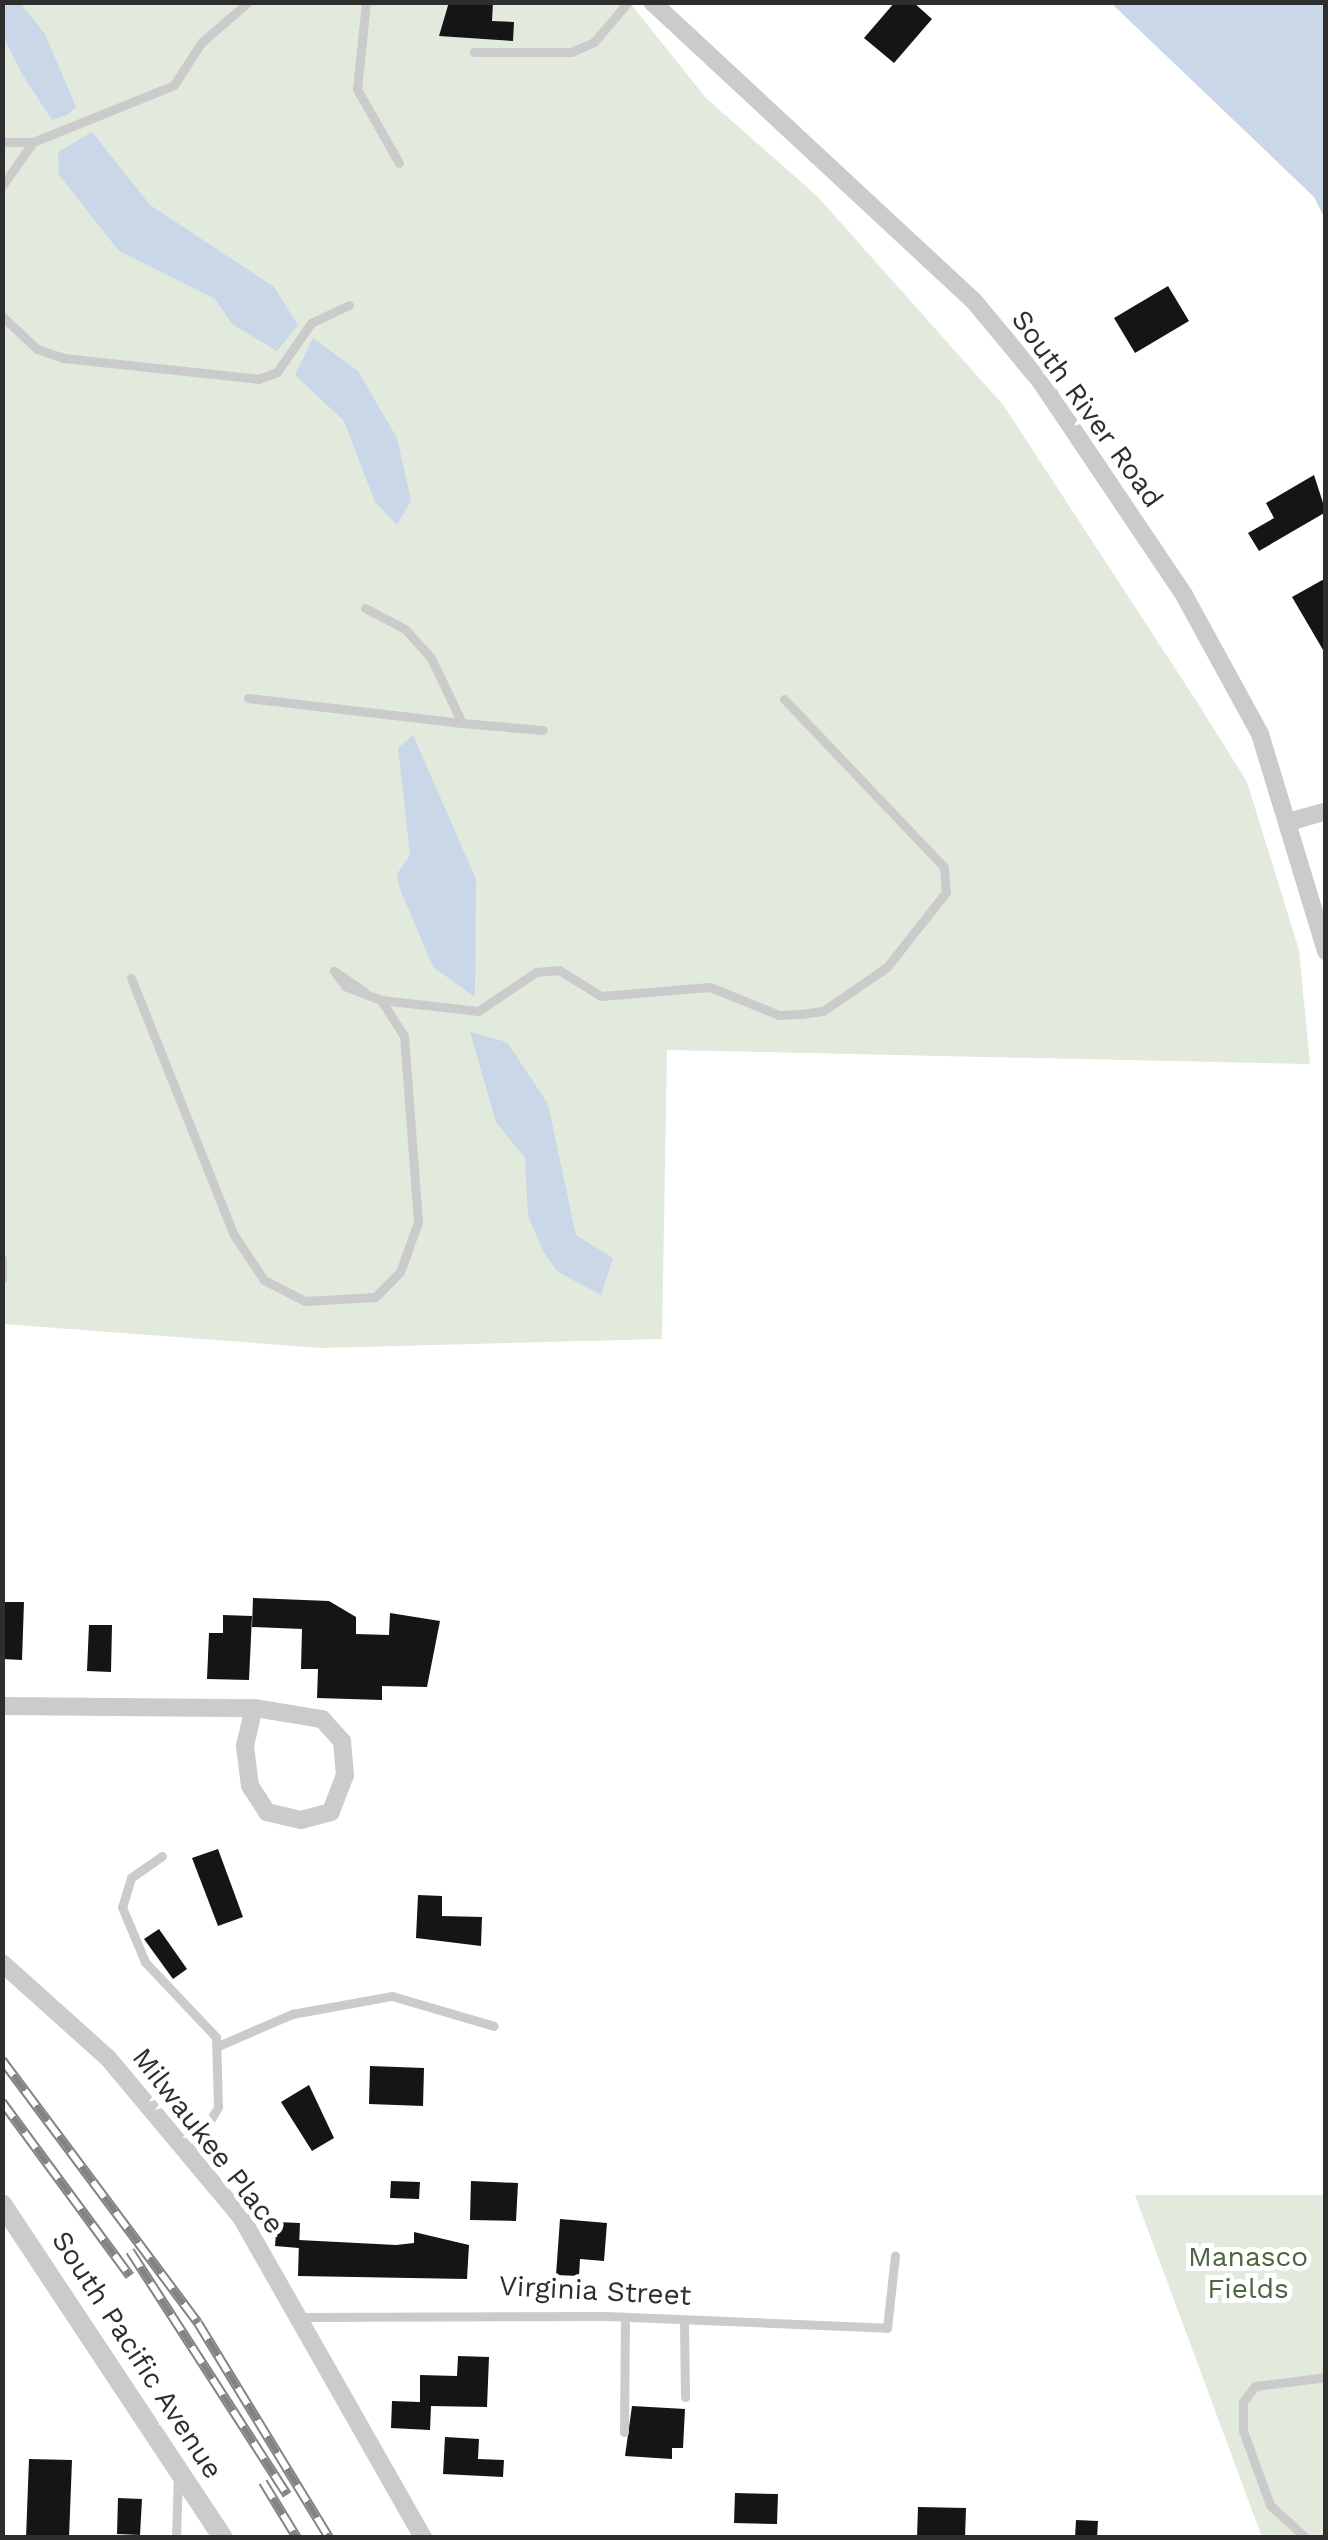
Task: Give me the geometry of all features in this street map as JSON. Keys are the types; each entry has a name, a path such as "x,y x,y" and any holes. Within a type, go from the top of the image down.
{"street":[{"name":"South River Road","path":"652,2 974,300 1041,382 1184,594 1260,734 1292,821 1326,951"},
{"path":"1292,821 1326,811"},
{"path":"2,1706 254,1708 322,1719 342,1741 345,1775 331,1812 301,1820 267,1812 250,1786 245,1746 254,1708"},
{"name":"Milwaukee Place","path":"2,1963 108,2058 190,2154 301,2317 424,2538"},
{"name":"South Pacific Avenue","path":"2,2204 178,2464 223,2538"},
{"path":"2,2236 27,2237"}],"lane":[{"path":"2,142 33,142 174,84 201,43 248,2"},
{"path":"366,2 357,88 398,163"},
{"path":"474,52 571,52 594,42 628,2"},
{"path":"2,186 33,142"},
{"path":"2,316 37,349 63,358 258,379 277,372 310,323 349,305"},
{"path":"365,608 405,630 431,658 462,723"},
{"path":"248,698 543,730"},
{"path":"364,991 381,1000 478,1010 536,972 559,970 601,996 710,986 779,1015 802,1014 823,1010 887,966 946,892 944,867 784,699"},
{"path":"130,978 234,1234 264,1280 305,1301 375,1297 400,1272 418,1222 408,1054 381,1000"},
{"path":"2,1259 2,1279"},
{"path":"162,1856 131,1878 122,1906 128,1934 218,2046 218,2107 190,2154"},
{"path":"218,2046 292,2014 392,1996 494,2026"},
{"name":"Virginia Street","path":"301,2317 625,2318 684,2324 887,2328 895,2255"},
{"path":"624,2432 625,2318"},
{"path":"684,2324 685,2397"},
{"path":"1306,2538 1270,2505 1242,2431 1243,2402 1256,2386 1326,2377"},
{"path":"176,2538 178,2464"}],"green space":[{"path":"2,3 630,3 706,98 817,196 1004,406 1197,702 1247,782 1299,950 1310,1064 667,1050 662,1339 321,1348 3,1324"},
{"name":"Manasco Fields","path":"1135,2195 1325,2195 1325,2537 1262,2537"}],"water":[{"path":"2,3 20,3 45,34 76,107 67,115 52,120 22,74 3,36"},
{"path":"1111,3 1325,3 1325,219 1314,197"},
{"path":"92,132 150,205 274,287 298,325 277,351 232,324 215,299 119,251 59,175 58,152"},
{"path":"313,338 358,371 397,438 411,500 397,525 375,502 344,421 295,375"},
{"path":"413,735 476,879 475,997 433,967 400,889 397,874 410,855 398,748"},
{"path":"470,1032 507,1042 548,1104 576,1235 613,1258 601,1295 558,1272 544,1253 528,1216 525,1158 496,1122"}],"building":[{"path":"449,2 493,2 492,21 514,22 513,41 439,36"},
{"path":"895,2 913,2 932,19 894,63 864,38"},
{"path":"1168,286 1189,321 1135,353 1114,318"},
{"path":"1314,475 1326,512 1259,551 1248,533 1274,518 1266,503"},
{"path":"1326,578 1326,655 1292,597"},
{"path":"253,1598 329,1601 356,1617 356,1634 389,1635 390,1613 440,1621 427,1687 382,1686 382,1700 317,1698 318,1669 301,1669 302,1629 252,1627"},
{"path":"2,1602 24,1602 22,1660 2,1659"},
{"path":"223,1615 252,1616 249,1680 207,1679 209,1633 223,1633"},
{"path":"89,1625 112,1625 111,1672 87,1671"},
{"path":"218,1849 243,1917 218,1926 192,1858"},
{"path":"418,1895 442,1896 442,1916 482,1917 481,1946 416,1938"},
{"path":"159,1929 187,1969 173,1979 144,1939"},
{"path":"370,2066 424,2068 423,2106 369,2104"},
{"path":"309,2085 334,2138 312,2151 281,2102"},
{"path":"391,2181 420,2182 419,2199 390,2198"},
{"path":"471,2181 518,2183 516,2221 470,2220"},
{"path":"560,2219 607,2223 604,2261 580,2259 579,2276 556,2275"},
{"path":"277,2222 300,2223 299,2248 275,2246"},
{"path":"414,2232 469,2245 467,2279 298,2276 299,2240 396,2245 414,2243"},
{"path":"458,2356 489,2357 487,2407 431,2406 430,2430 391,2428 392,2401 420,2402 420,2375 457,2376"},
{"path":"632,2406 685,2409 683,2448 672,2448 672,2459 625,2456"},
{"path":"445,2437 479,2439 478,2459 504,2460 503,2477 443,2474"},
{"path":"29,2459 72,2460 69,2538 26,2538"},
{"path":"735,2493 778,2494 777,2524 734,2523"},
{"path":"118,2498 142,2499 140,2535 117,2534"},
{"path":"918,2507 966,2508 965,2538 917,2538"},
{"path":"1076,2520 1098,2521 1097,2538 1075,2538"}],"railway":[{"path":"2,2060 198,2323 329,2538"},
{"path":"2,2102 130,2276"},
{"path":"130,2251 287,2495"},
{"path":"263,2482 297,2538"}]}
